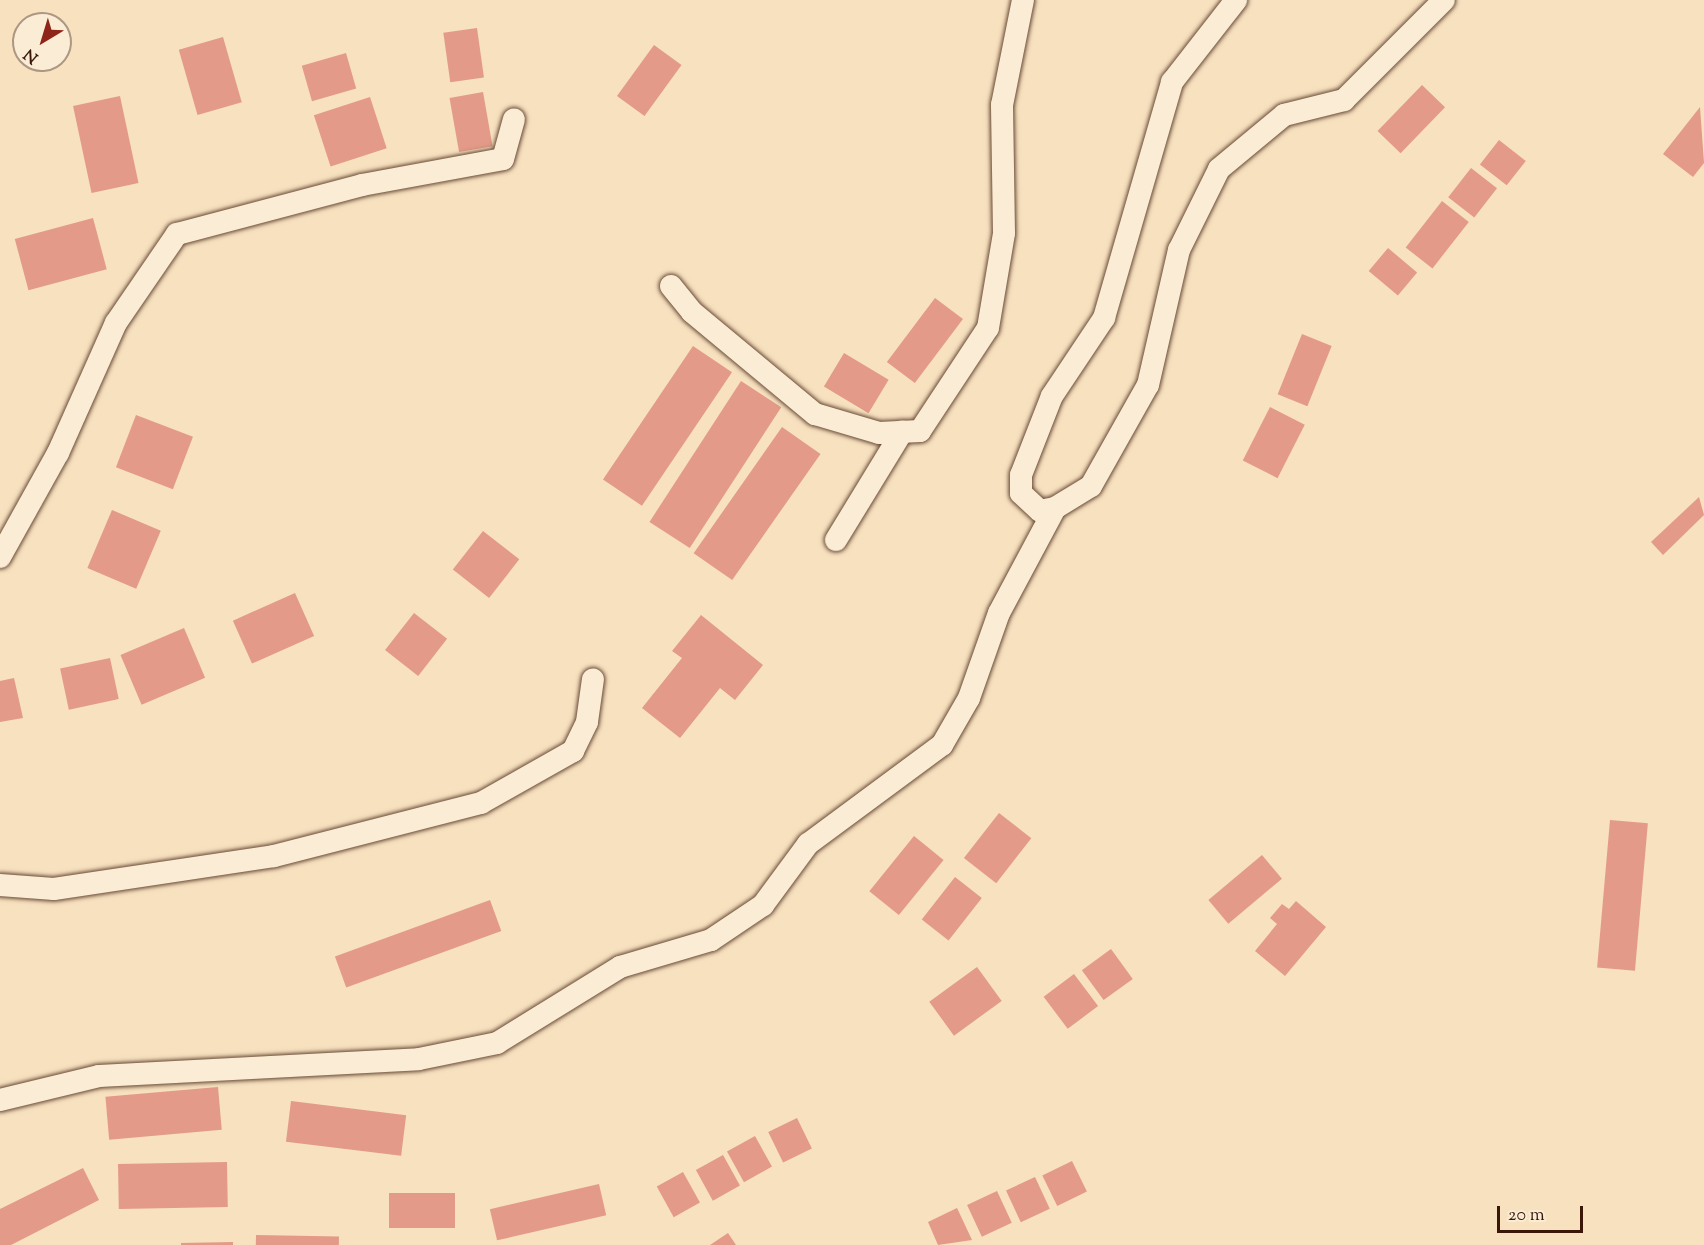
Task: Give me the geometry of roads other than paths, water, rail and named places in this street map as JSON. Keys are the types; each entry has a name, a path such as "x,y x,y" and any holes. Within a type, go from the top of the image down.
{"street":[{"path":"671,286 692,312 815,414 838,425 902,432 920,431 988,328 1005,233 1002,105 1023,0"},
{"path":"1236,0 1172,82 1104,318 1052,396 1021,475 1021,493 1040,511 1055,508 1091,486 1148,385 1179,250 1220,169 1284,115 1344,100 1443,0"},
{"path":"0,557 58,453 116,324 177,234 362,185 504,159 514,119"},
{"path":"836,540 902,432"},
{"path":"0,1100 99,1076 419,1059 496,1043 620,967 711,940 763,905 808,844 942,745 969,698 999,613 1055,508"},
{"path":"0,885 54,889 274,856 481,803 573,751 586,722 593,679"}]}
